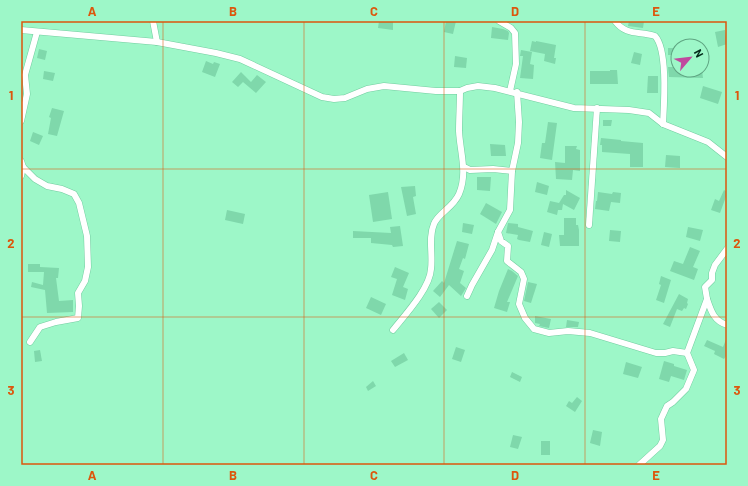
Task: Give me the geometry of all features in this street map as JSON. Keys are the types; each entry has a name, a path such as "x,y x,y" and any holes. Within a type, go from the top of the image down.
{"street":[{"path":"154,21 157,42"},
{"path":"467,296 492,250 498,232 510,210 512,171 518,143 519,122 514,92 516,64 514,33 511,28 498,21"},
{"path":"615,21 620,27 628,32 656,36 660,44 663,68 663,124"},
{"path":"21,30 157,42 216,53 240,59 322,97 334,99 345,98 367,89 384,86 406,89 460,91 478,86 514,92 574,108 629,110 649,113 663,124 708,142 727,157"},
{"path":"21,121 27,94 25,75 37,32"},
{"path":"393,330 426,287 431,271 430,247 434,224 438,218 452,206 457,198 464,178 459,132 460,91"},
{"path":"589,225 597,108"},
{"path":"21,176 22,164"},
{"path":"22,164 35,180 47,186 62,189 74,194 79,203 87,236 88,267 85,281 78,293 78,318 40,327 30,342"},
{"path":"464,167 470,170 493,169 512,171"},
{"path":"498,232 501,241 508,246 509,249 507,261 523,276 524,279 519,304 525,318 534,329 549,333 568,331 590,333 656,353 665,354 673,351 687,353"},
{"path":"727,249 715,265 712,273 712,280 705,288 707,299 713,315 719,322 727,325"},
{"path":"639,465 660,446 663,440 661,419 667,406 686,389 694,370 687,353 707,299"}],"building":[{"path":"379,21 393,21 393,30 378,28"},
{"path":"446,21 456,21 453,34 444,32"},
{"path":"629,21 644,21 643,28 628,26"},
{"path":"492,27 508,31 508,40 491,38"},
{"path":"725,30 727,44 718,47 715,32"},
{"path":"532,41 556,45 554,58 556,58 555,64 544,61 545,54 530,51"},
{"path":"668,48 670,48 670,55 668,55"},
{"path":"39,49 47,51 45,60 37,58"},
{"path":"521,50 532,52 530,64 534,65 533,79 520,78 523,56 520,56"},
{"path":"634,52 642,54 640,65 631,63"},
{"path":"455,56 467,58 466,68 454,67"},
{"path":"206,61 213,64 214,62 220,64 215,77 202,72"},
{"path":"668,67 670,67 670,77"},
{"path":"617,70 618,84 590,84 590,71"},
{"path":"44,71 55,73 53,81 43,79"},
{"path":"241,72 251,82 257,75 266,82 256,93 243,82 238,87 232,82"},
{"path":"648,76 658,76 658,93 647,93"},
{"path":"703,86 722,92 718,104 700,98"},
{"path":"52,108 64,111 57,136 48,134 51,118 49,117"},
{"path":"603,120 612,120 611,126 603,126"},
{"path":"548,122 557,123 552,160 540,158 542,143 545,143"},
{"path":"33,132 43,136 39,145 30,141"},
{"path":"601,138 643,143 643,167 630,167 630,154 602,152 602,145 600,145"},
{"path":"490,144 505,145 506,156 491,156"},
{"path":"565,146 577,146 576,149 580,150 580,171 573,170 572,180 556,179 555,162 565,163"},
{"path":"666,155 680,156 680,168 665,167"},
{"path":"477,177 491,177 490,191 477,190"},
{"path":"537,182 549,186 547,195 535,192"},
{"path":"415,186 416,196 413,197 416,214 407,216 401,187"},
{"path":"566,190 580,198 574,210 563,204 562,210 558,210 557,215 547,212 550,201 559,203 564,195 566,195"},
{"path":"724,190 727,194 720,213 711,210 715,199 719,201"},
{"path":"388,192 392,219 373,222 369,195"},
{"path":"598,192 612,194 613,192 621,193 620,203 611,202 609,211 595,209"},
{"path":"486,203 502,212 496,224 480,214"},
{"path":"227,210 245,214 243,224 225,220"},
{"path":"564,218 576,218 576,225 578,225 579,230 579,246 560,246 559,235 564,235"},
{"path":"463,223 474,225 472,234 462,232"},
{"path":"508,223 518,224 518,227 533,231 530,242 517,239 518,235 506,233"},
{"path":"400,226 403,246 393,247 392,245 371,243 371,238 353,238 353,231 391,233 390,227"},
{"path":"688,227 703,230 700,241 686,237"},
{"path":"610,230 621,231 620,242 609,241"},
{"path":"544,232 552,234 549,247 541,245"},
{"path":"457,241 469,244 465,259 463,258 459,269 464,271 460,283 466,288 461,296 449,285 440,297 433,291 442,281 444,283"},
{"path":"690,247 700,251 693,267 698,269 694,280 670,271 674,261 683,264"},
{"path":"28,264 40,264 40,267 59,268 58,278 56,278 59,301 73,300 73,312 47,313 45,290 31,287 32,282 43,285 44,272 28,272"},
{"path":"395,267 409,273 403,287 408,289 405,300 392,295 397,279 391,277"},
{"path":"508,269 518,276 507,302 510,302 507,312 494,308"},
{"path":"661,276 671,280 664,303 656,300 661,285 659,284"},
{"path":"528,282 537,284 531,303 524,301"},
{"path":"679,294 688,299 688,304 686,309 684,308 682,311 677,309 670,327 663,324"},
{"path":"371,297 386,304 381,315 366,308"},
{"path":"439,302 447,310 439,318 431,309"},
{"path":"535,316 551,319 549,328 539,326 540,324 535,323"},
{"path":"567,320 579,322 578,327 566,327"},
{"path":"727,337 727,356 724,359 714,354 715,351 704,346 707,340 723,347"},
{"path":"456,347 465,350 461,362 452,359"},
{"path":"40,350 42,361 35,362 34,351"},
{"path":"404,353 408,360 395,367 391,361"},
{"path":"664,361 687,370 684,380 671,376 669,382 659,379"},
{"path":"626,362 642,367 638,378 623,374"},
{"path":"512,372 522,377 520,382 510,377"},
{"path":"373,381 376,386 368,391 366,387"},
{"path":"577,397 582,401 575,412 566,406 569,401 572,403"},
{"path":"593,430 602,432 600,446 590,443"},
{"path":"513,435 522,437 518,449 510,447"},
{"path":"541,441 550,441 550,455 541,455"}]}
